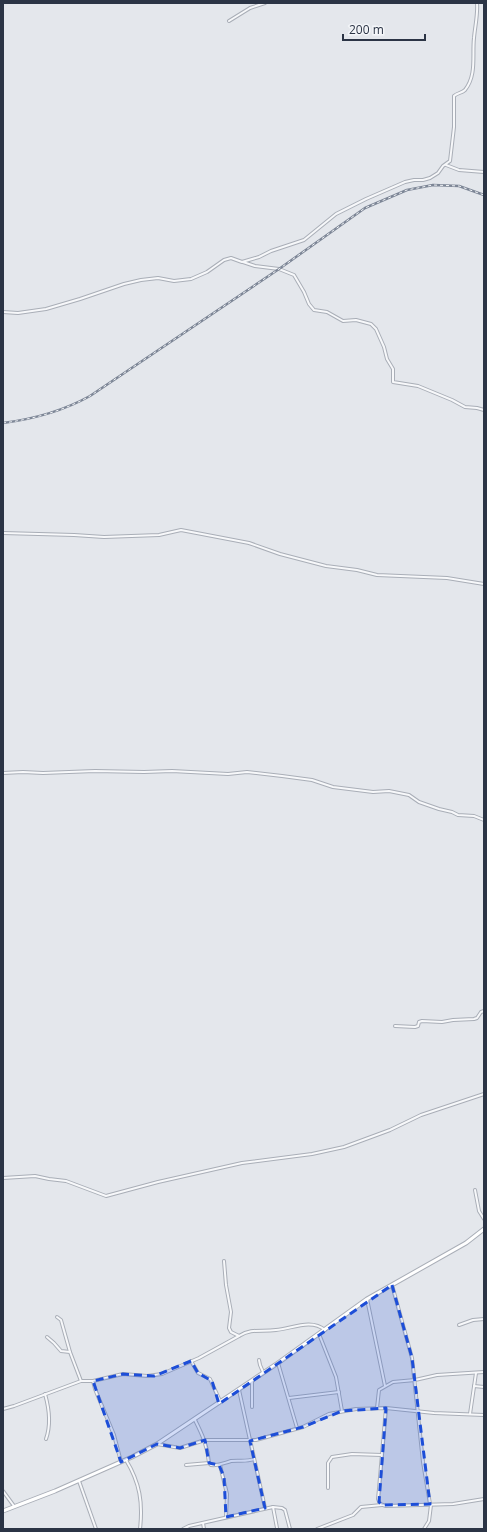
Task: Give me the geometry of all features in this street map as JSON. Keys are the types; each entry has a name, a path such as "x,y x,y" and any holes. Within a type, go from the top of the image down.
{"street":[{"path":"229,21 250,8 265,3"},
{"path":"242,262 304,240 336,214 358,202 405,182 428,179 438,173 443,166 449,163 454,127 454,96 465,90 473,69 474,37 478,14 477,3"},
{"path":"446,165 459,170 484,172"},
{"path":"3,312 18,313 43,310 141,280 158,278 174,281 191,279 207,272 224,260 231,258 255,266 279,269 294,276 304,292 309,304 314,310 327,312 342,321 356,320 371,324 377,331 384,347 386,359 393,368 393,382 418,386 465,407 484,410"},
{"path":"3,533 104,537 162,535 181,530 249,543 280,554 326,566 357,570 377,575 447,578 484,584"},
{"path":"3,773 172,771 228,774 247,772 312,780 333,787 373,792 389,791 409,795 420,802 439,809 458,815 474,816 484,820"},
{"path":"395,1026 415,1027 422,1021 442,1022 474,1019 484,1011"},
{"path":"3,1178 36,1176 66,1181 106,1196 158,1182 242,1163 312,1154 344,1147 390,1130 421,1115 484,1094"},
{"path":"475,1190 479,1211 484,1219"},
{"path":"3,1511 79,1481 157,1444 252,1382 367,1299 466,1243 484,1229"},
{"path":"224,1261 226,1290 231,1312 229,1328 231,1332 238,1336"},
{"path":"392,1285 410,1350 415,1380 423,1462 431,1504 429,1521 424,1529"},
{"path":"367,1299 385,1386"},
{"path":"57,1317 60,1320 81,1381"},
{"path":"458,1325 473,1320 484,1319"},
{"path":"3,1408 14,1406 81,1381 93,1381 127,1374 154,1376 167,1372 199,1358 250,1330 276,1330 293,1326 318,1325 324,1330"},
{"path":"319,1334 329,1356 336,1377 342,1411"},
{"path":"47,1337 61,1351 70,1352"},
{"path":"259,1360 260,1367 264,1373"},
{"path":"191,1361 198,1373 210,1379 221,1403"},
{"path":"278,1363 297,1428"},
{"path":"377,1408 378,1392 381,1388 393,1382 415,1380 430,1376 484,1372"},
{"path":"470,1414 476,1373"},
{"path":"93,1381 114,1436 120,1462"},
{"path":"252,1382 252,1407"},
{"path":"474,1386 484,1387"},
{"path":"239,1390 265,1508"},
{"path":"289,1398 339,1392"},
{"path":"45,1394 48,1407 46,1439"},
{"path":"382,1506 378,1499 386,1408"},
{"path":"157,1444 180,1448 205,1440 250,1440 297,1428 329,1414 342,1411 386,1408 484,1415"},
{"path":"195,1420 205,1440 209,1463"},
{"path":"328,1488 328,1463 332,1457 352,1454 382,1455"},
{"path":"186,1465 209,1463 213,1466 232,1461 248,1462 254,1459"},
{"path":"126,1460 138,1485 142,1510 140,1529"},
{"path":"220,1465 227,1494 226,1518"},
{"path":"79,1481 96,1529"},
{"path":"3,1491 15,1507"},
{"path":"317,1529 353,1515 361,1507 458,1504 484,1499"},
{"path":"273,1507 277,1528"},
{"path":"183,1529 273,1507 282,1508 285,1510 290,1529"},
{"path":"203,1523 204,1529"}],"highlighted area":[{"path":"392,1285 412,1358 430,1504 382,1505 379,1502 386,1408 342,1411 303,1427 250,1441 265,1508 226,1517 224,1477 219,1465 209,1463 205,1440 180,1448 157,1444 121,1462 93,1381 123,1374 154,1376 191,1361 198,1373 212,1381 219,1404"}],"railway":[{"path":"3,423 48,414 90,396 279,269 365,208 407,190 433,185 459,186 484,195"}]}
